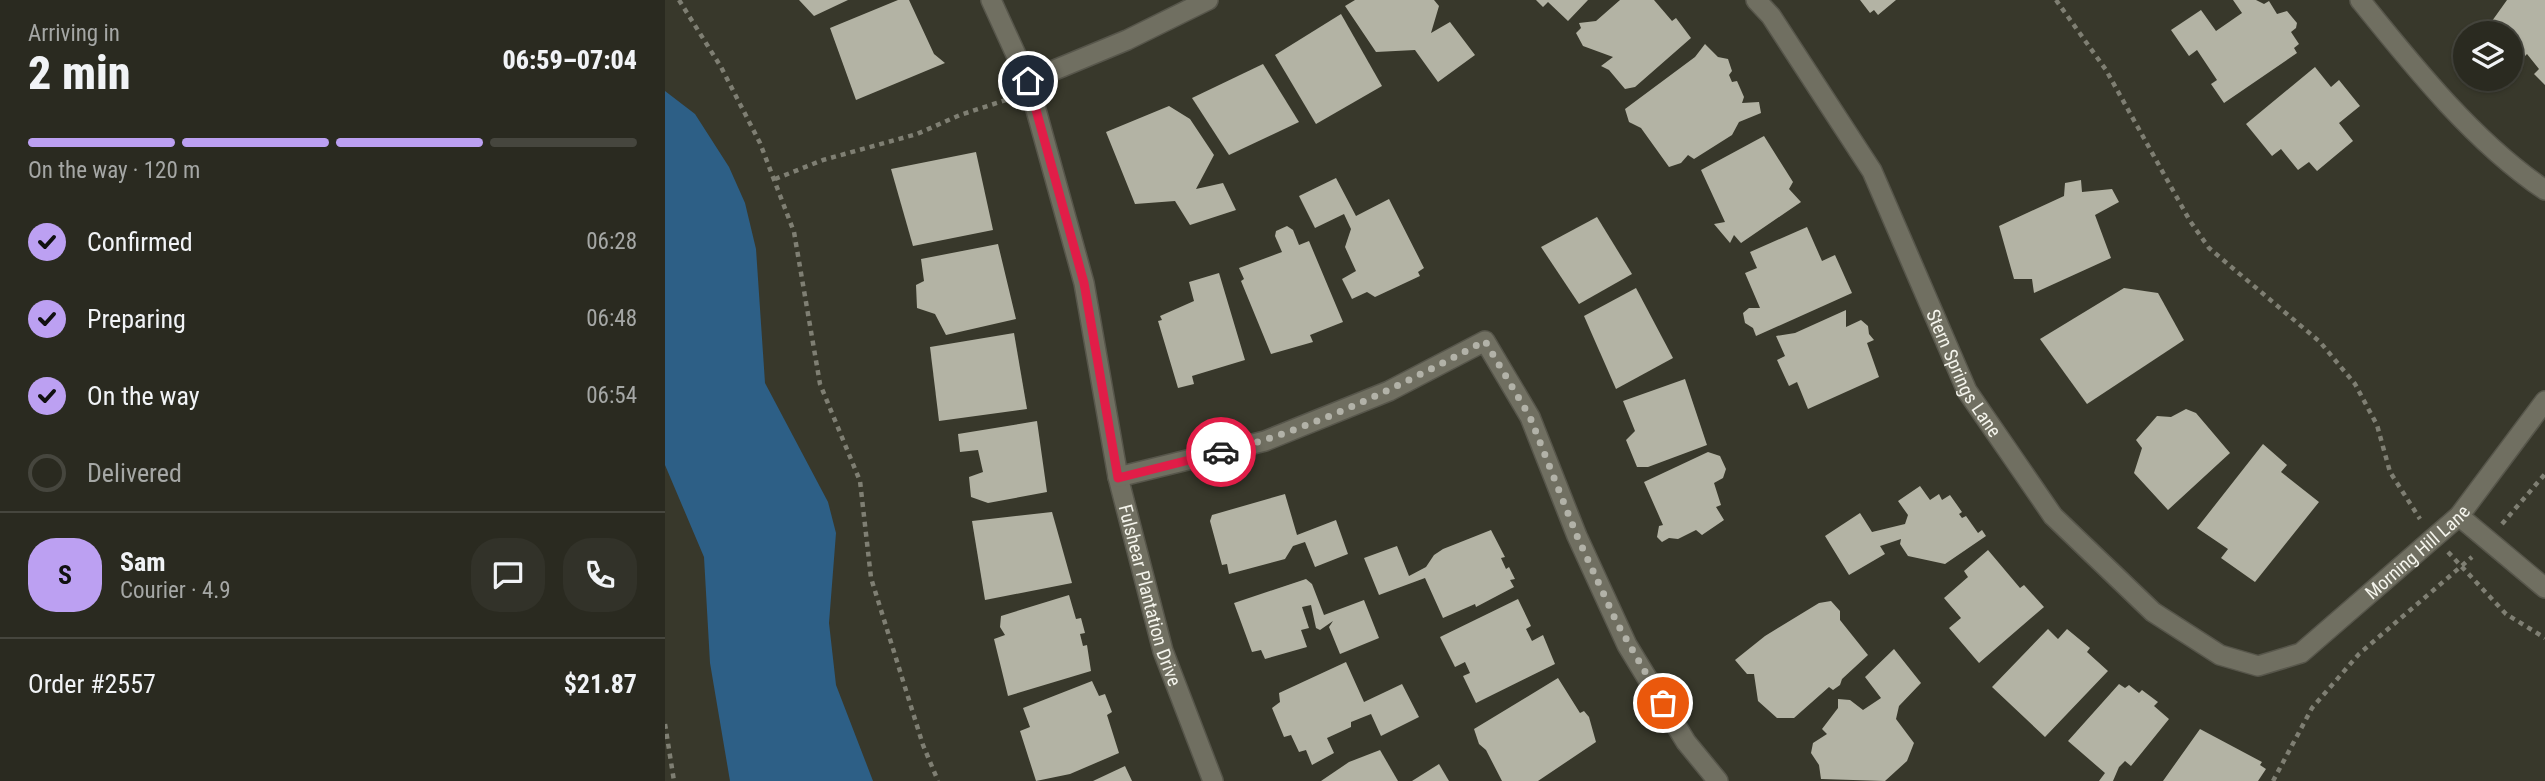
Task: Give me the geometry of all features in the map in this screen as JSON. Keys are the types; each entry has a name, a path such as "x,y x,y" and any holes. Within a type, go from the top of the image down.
{"street":[{"name":"Fulshear Plantation Drive","path":"991,0 1029,87 1084,283 1118,478 1163,651 1213,781"},
{"path":"1029,87 1208,0"},
{"name":"Stern Springs Lane","path":"1756,0 1771,16 1871,171 1967,391 2053,516 2153,612 2220,655 2258,666"},
{"path":"2360,0 2418,72 2521,174 2545,191"},
{"path":"1118,478 1265,441 1389,391 1485,341 1530,417 1577,536 1627,645 1686,742 1718,781"},
{"name":"Morning Hill Lane","path":"2258,666 2301,653 2459,516 2545,401"},
{"path":"2459,516 2545,588"}],"path":[{"path":"679,0 721,67 775,179 794,232 820,384 860,481 871,578 923,745 938,781"},
{"path":"2056,0 2106,70 2190,221 2209,248 2320,342 2355,384 2377,425 2390,472 2409,507 2506,614 2545,638"},
{"path":"775,179 823,160 917,134 1029,87"},
{"path":"2273,781 2312,708 2359,654 2462,568 2545,474"},
{"path":"665,724 674,781"}],"water":[{"path":"665,91 695,114 729,167 745,203 756,249 765,383 828,502 836,533 829,623 836,685 873,781 730,781 710,663 704,557 665,465"}],"building":[{"path":"799,0 848,0 814,16"},
{"path":"898,0 909,0 934,54 945,63 856,100 830,28"},
{"path":"1355,0 1434,0 1439,6 1431,33 1450,22 1475,55 1438,82 1415,50 1376,52 1345,6"},
{"path":"1536,0 1588,0 1568,21 1548,2 1543,7"},
{"path":"1620,0 1654,0 1672,21 1676,18 1691,38 1635,87 1625,89 1609,70 1601,66 1613,57 1583,46 1576,33 1581,28 1579,23 1596,21"},
{"path":"1860,0 1896,0 1878,15 1874,10 1870,13"},
{"path":"2233,0 2256,0 2264,4 2269,1 2277,14 2287,11 2297,23 2291,32 2299,44 2294,48 2297,53 2224,103 2211,84 2217,80 2197,50 2189,56 2171,30 2201,10 2216,31 2242,13"},
{"path":"2507,0 2545,0 2545,85 2534,74 2539,69 2527,54 2523,56 2523,21 2492,21"},
{"path":"1341,14 1382,86 1316,124 1275,55"},
{"path":"1705,44 1718,57 1728,59 1732,71 1729,75 1732,82 1737,81 1744,97 1742,103 1759,102 1761,113 1739,122 1732,135 1694,159 1688,155 1681,163 1669,167 1641,128 1629,122 1625,109 1695,57"},
{"path":"1263,64 1299,122 1229,155 1192,98"},
{"path":"2315,67 2331,87 2339,80 2360,106 2339,123 2353,141 2317,171 2309,162 2298,170 2281,149 2272,156 2246,124"},
{"path":"1169,106 1190,119 1214,155 1196,189 1223,183 1236,210 1190,225 1175,201 1135,204 1106,132"},
{"path":"1764,136 1793,182 1789,189 1801,202 1741,243 1734,235 1730,243 1714,224 1725,222 1701,170"},
{"path":"976,152 993,230 913,246 891,169"},
{"path":"1336,178 1356,216 1389,199 1424,268 1418,272 1420,276 1375,297 1367,292 1352,299 1342,279 1356,271 1345,247 1351,229 1344,214 1315,228 1299,196"},
{"path":"2081,180 2082,192 2112,189 2119,202 2095,215 2111,258 2034,293 2032,279 2014,279 1999,226 2064,196 2065,183"},
{"path":"1597,217 1632,274 1579,304 1541,247"},
{"path":"1287,226 1293,230 1299,245 1309,241 1343,322 1310,335 1313,342 1271,354 1241,281 1244,279 1239,268 1282,252 1275,236 1276,231"},
{"path":"1807,227 1822,261 1835,255 1852,293 1756,336 1753,328 1745,323 1743,313 1749,308 1760,308 1745,273 1757,268 1750,252"},
{"path":"998,244 1016,319 946,335 935,314 917,308 916,285 924,281 921,259"},
{"path":"1219,273 1245,360 1192,376 1194,384 1178,388 1158,321 1162,320 1160,316 1194,301 1189,282"},
{"path":"1636,288 1673,358 1616,389 1584,316"},
{"path":"2124,288 2158,293 2184,340 2087,404 2040,339"},
{"path":"1846,310 1846,327 1861,320 1868,326 1869,334 1874,340 1867,343 1879,377 1808,409 1797,382 1789,386 1777,360 1785,356 1776,336 1795,333"},
{"path":"1014,333 1027,409 939,421 930,347"},
{"path":"1685,379 1707,445 1648,467 1637,467 1626,440 1635,431 1623,401"},
{"path":"2186,409 2196,413 2230,453 2168,510 2134,473 2142,448 2136,440 2157,416 2171,417"},
{"path":"1037,421 1047,492 988,503 971,497 969,477 983,472 978,450 960,452 958,434"},
{"path":"2263,444 2287,465 2281,472 2319,502 2255,582 2221,558 2228,549 2197,528"},
{"path":"1708,452 1720,456 1726,469 1723,478 1714,483 1721,505 1716,507 1724,520 1702,535 1696,530 1678,539 1669,538 1662,542 1657,537 1659,526 1663,525 1644,482"},
{"path":"1920,486 1930,500 1939,494 1942,500 1950,495 1962,512 1959,514 1962,518 1966,516 1978,533 1982,530 1986,536 1945,564 1908,556 1900,544 1901,539 1880,546 1885,554 1849,575 1825,536 1860,513 1872,532 1905,524 1908,515 1898,501"},
{"path":"1285,494 1297,535 1336,520 1348,554 1315,567 1305,542 1293,546 1285,559 1229,574 1227,564 1222,565 1210,521 1212,515"},
{"path":"1052,512 1072,583 985,600 972,521"},
{"path":"1491,530 1505,557 1501,558 1506,569 1509,567 1515,579 1510,580 1514,587 1476,607 1475,604 1443,618 1425,578 1379,595 1364,558 1397,546 1409,576 1426,567 1434,555 1443,549"},
{"path":"1988,550 2020,588 2024,585 2044,607 1979,663 1949,628 1961,618 1944,598 1968,577 1964,571"},
{"path":"1306,579 1312,584 1324,615 1364,600 1379,638 1340,654 1329,627 1333,621 1320,630 1316,628 1311,605 1302,607 1309,628 1301,630 1307,647 1265,659 1261,650 1252,652 1234,603"},
{"path":"1069,595 1076,619 1081,618 1085,633 1080,634 1083,646 1087,645 1091,671 1008,696 994,639 1005,635 1000,627 1001,616"},
{"path":"1518,599 1531,626 1526,629 1532,641 1543,635 1555,664 1476,703 1463,676 1470,673 1465,662 1455,667 1440,637"},
{"path":"1831,601 1840,611 1840,620 1868,655 1842,679 1840,685 1833,690 1829,687 1794,718 1777,718 1758,701 1754,674 1747,674 1735,660 1765,636 1819,603"},
{"path":"2048,629 2058,639 2067,629 2090,648 2087,652 2108,671 2045,737 1992,687"},
{"path":"1894,649 1921,683 1899,706 1896,719 1914,743 1907,761 1885,781 1821,779 1819,765 1811,753 1813,743 1827,734 1822,729 1838,708 1838,699 1850,700 1863,710 1881,698 1865,677"},
{"path":"1346,662 1364,702 1402,684 1419,717 1381,736 1371,714 1351,722 1351,727 1327,738 1334,753 1312,765 1306,750 1299,752 1291,735 1284,737 1272,708 1280,702 1279,693"},
{"path":"1558,678 1580,713 1584,711 1589,717 1596,742 1538,781 1502,781 1486,750 1479,744 1474,729"},
{"path":"1092,681 1099,696 1105,694 1112,712 1107,715 1119,753 1070,774 1036,781 1020,731 1030,727 1023,708"},
{"path":"2119,684 2125,688 2129,685 2139,693 2142,690 2158,702 2154,706 2169,719 2131,766 2125,761 2113,781 2099,781 2105,773 2068,741"},
{"path":"2200,729 2262,762 2260,765 2266,769 2258,781 2163,781"},
{"path":"1380,750 1398,781 1321,781 1349,762"},
{"path":"1439,764 1449,781 1412,781"},
{"path":"1125,766 1132,781 1093,781"}],"way so far":[{"path":"1221,452 1265,441 1389,391 1485,341 1530,417 1577,536 1627,645 1663,703"}],"route":[{"path":"1028,81 1084,283 1118,478 1221,452"}]}
